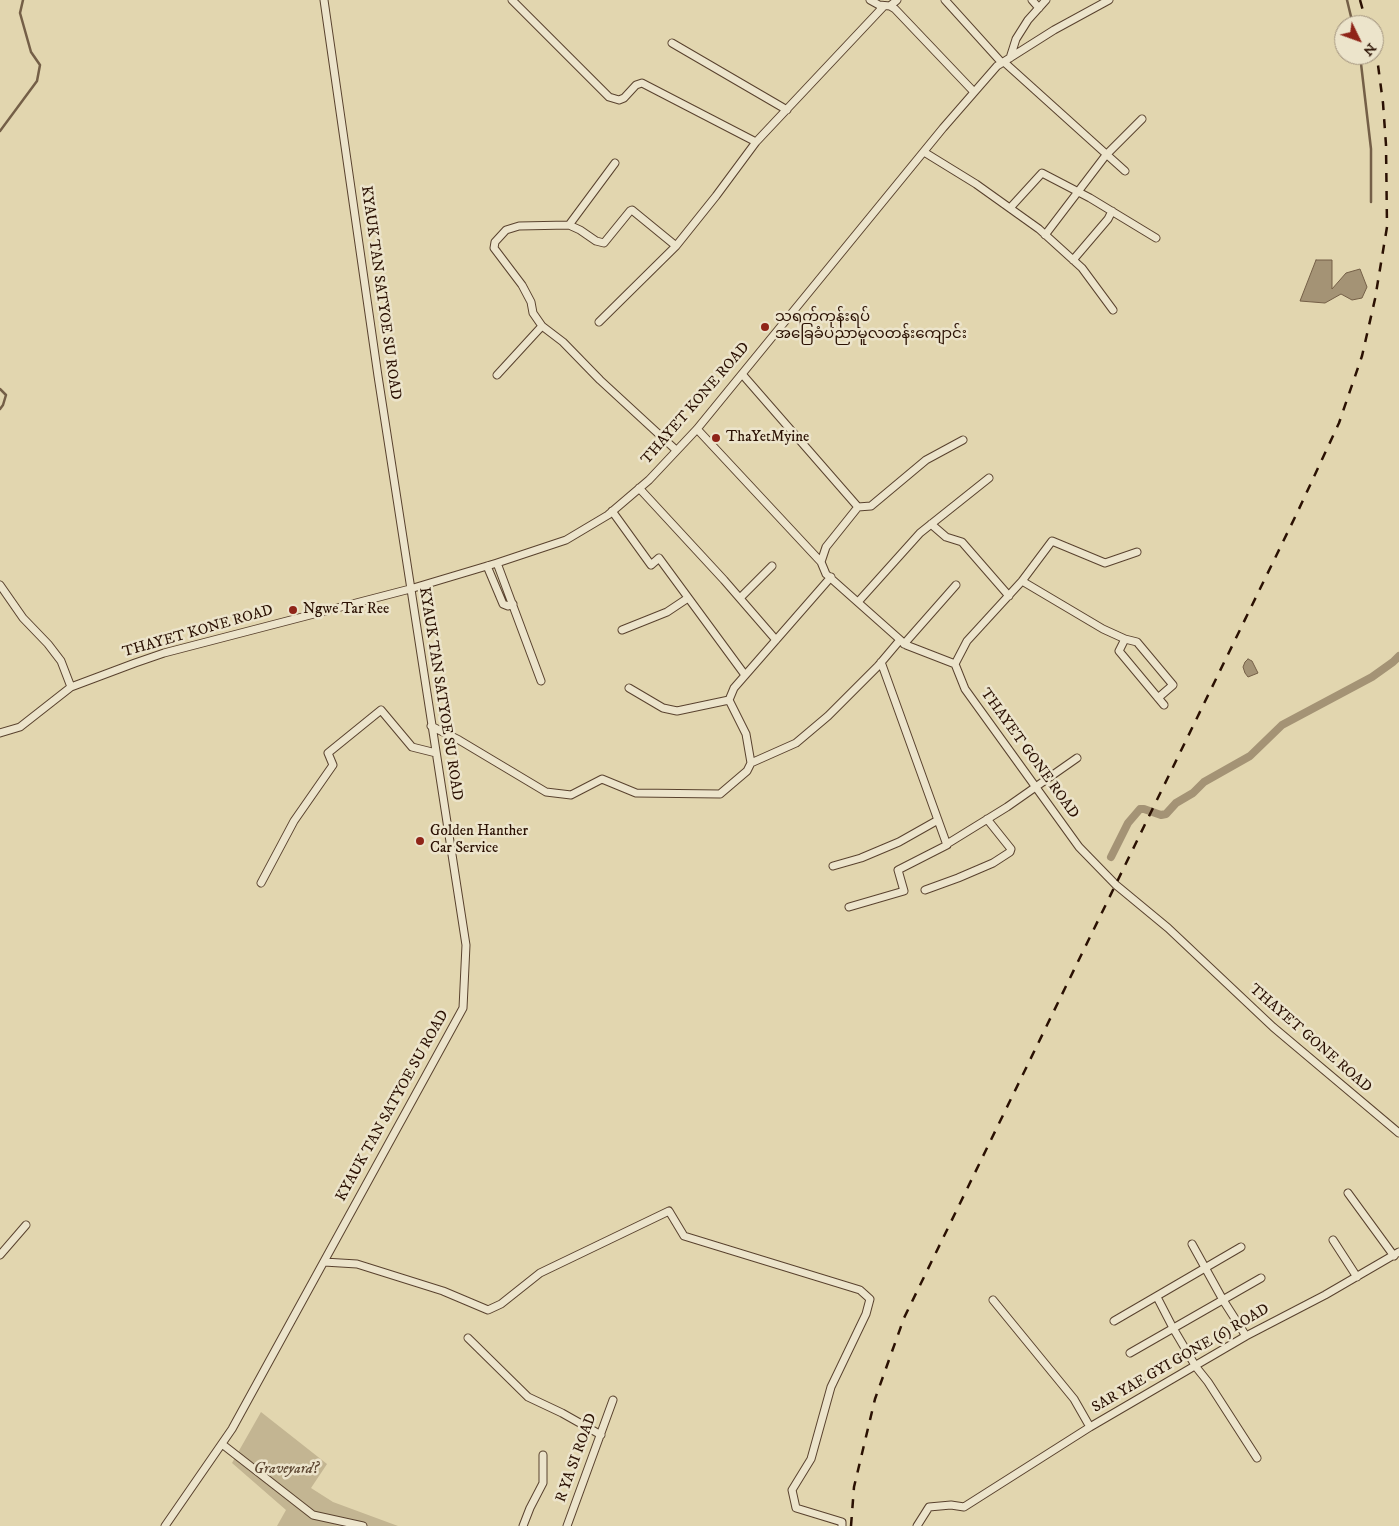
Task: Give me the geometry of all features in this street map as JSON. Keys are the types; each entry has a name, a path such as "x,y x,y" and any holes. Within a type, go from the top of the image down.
{"street":[{"name":"KYAUK TAN SATYOE SU ROAD","path":"165,1526 232,1429 463,1008 466,945 410,589 324,0"},
{"path":"512,0 609,97 619,100 624,98 636,85 642,83 756,142"},
{"path":"870,0 895,9 974,92"},
{"path":"599,322 676,246 756,142 887,6 897,0"},
{"path":"944,0 1005,61 1125,171"},
{"path":"1032,0 1039,8"},
{"path":"1005,61 1028,20 1046,0"},
{"name":"THAYET KONE ROAD","path":"0,733 20,727 71,687 164,653 410,589 497,563 566,540 612,512 639,488 696,429 997,66 1054,30 1109,0"},
{"path":"672,43 787,110"},
{"path":"1045,234 1106,155 1142,119"},
{"path":"924,152 976,184 1045,234 1082,268 1113,310"},
{"path":"569,225 615,163"},
{"path":"1010,208 1042,174 1079,192 1156,238"},
{"path":"676,246 630,210 604,243 596,241 569,225 518,226 506,230 495,242 494,248 522,285 531,302 533,313 542,326 563,342 600,380 676,450"},
{"path":"1073,260 1108,219 1112,211"},
{"path":"496,375 542,326"},
{"path":"742,374 858,508"},
{"path":"696,429 821,562 826,574 902,642 955,664 967,641 1022,581 1052,541 1105,563 1137,552"},
{"path":"821,562 826,547 858,508 872,506 926,460 963,440"},
{"path":"858,602 920,533 989,478"},
{"path":"639,488 776,640"},
{"path":"612,512 651,565 660,558 745,675"},
{"path":"931,524 946,537 962,542 1009,596"},
{"path":"497,563 541,681"},
{"path":"487,566 503,604 508,606 513,604"},
{"path":"740,598 772,566"},
{"path":"431,726 459,740 546,792 571,795 602,779 636,793 720,794 747,771 751,763 746,734 729,700 734,688 830,577"},
{"path":"1022,581 1103,630 1136,642 1173,685 1158,698"},
{"path":"0,585 23,618 48,644 61,661 71,687"},
{"path":"751,763 796,743 828,716 956,585"},
{"path":"622,630 668,612 688,598"},
{"path":"1126,639 1119,652 1164,705"},
{"path":"881,662 946,844"},
{"name":"THAYET GONE ROAD","path":"955,664 964,689 1079,847 1116,885 1168,928 1273,1028 1399,1133"},
{"path":"629,688 663,708 677,711 729,700"},
{"path":"261,883 294,821 333,765 328,753 381,710 412,747 436,752"},
{"path":"849,907 904,890 898,870 987,819 1078,758"},
{"path":"925,890 993,863 1010,852 1012,849 987,819"},
{"path":"833,866 861,858 899,842 938,820"},
{"path":"1348,1193 1396,1254"},
{"path":"324,1262 357,1264 443,1291 488,1310 501,1304 540,1273 669,1211 684,1236 860,1290 870,1299 866,1314 831,1387 811,1459 792,1490 796,1508 842,1522 842,1526"},
{"path":"0,1255 26,1225"},
{"path":"1333,1240 1357,1278"},
{"path":"1192,1244 1223,1300 1246,1336"},
{"path":"1114,1321 1241,1247"},
{"name":"SAR YAE GYI GONE (6) ROAD","path":"993,1300 1074,1399 1090,1427 1196,1367 1246,1336 1357,1278 1396,1254"},
{"path":"1130,1353 1261,1278"},
{"path":"1157,1297 1196,1367 1208,1382 1257,1458"},
{"path":"468,1338 528,1397 562,1413 601,1435"},
{"name":"R YA SI ROAD","path":"567,1526 614,1400"},
{"path":"917,1526 929,1507 951,1505 964,1507 1090,1427"},
{"path":"222,1444 313,1515 364,1526"},
{"path":"524,1526 530,1508 543,1483 543,1455"}],"green space":[{"name":"Graveyard?","path":"261,1412 327,1464 311,1488 333,1502 398,1526 277,1526 286,1510 232,1463"}],"shaded area":[{"path":"1316,260 1332,260 1332,289 1346,273 1360,269 1367,287 1362,298 1352,300 1341,294 1325,303 1300,301"},
{"path":"1248,659 1252,661 1258,673 1248,677 1243,667"}],"waterway":[{"path":"0,131 37,81 40,65 31,52 20,13 23,0"},
{"path":"1347,0 1351,15"},
{"path":"1361,65 1371,149 1371,202"},
{"path":"0,389 6,395 0,409"},
{"path":"1111,857 1128,823 1140,809 1161,815 1166,814 1176,803 1193,793 1204,782 1250,756 1282,725 1372,677 1399,656"}],"railway":[{"path":"1360,0 1364,15"},
{"path":"851,1526 854,1487 875,1399 904,1318 1298,511 1339,423 1362,356 1375,299 1387,227 1386,145 1378,65"}],"place":[{"name":"သရက်ကုန်းရပ် အခြေခံပညာမူလတန်းကျောင်း","path":"765,327"},
{"name":"ThaYetMyine","path":"716,438"},
{"name":"Ngwe Tar Ree","path":"293,610"},
{"name":"Golden Hanther Car Service","path":"420,841"}]}
